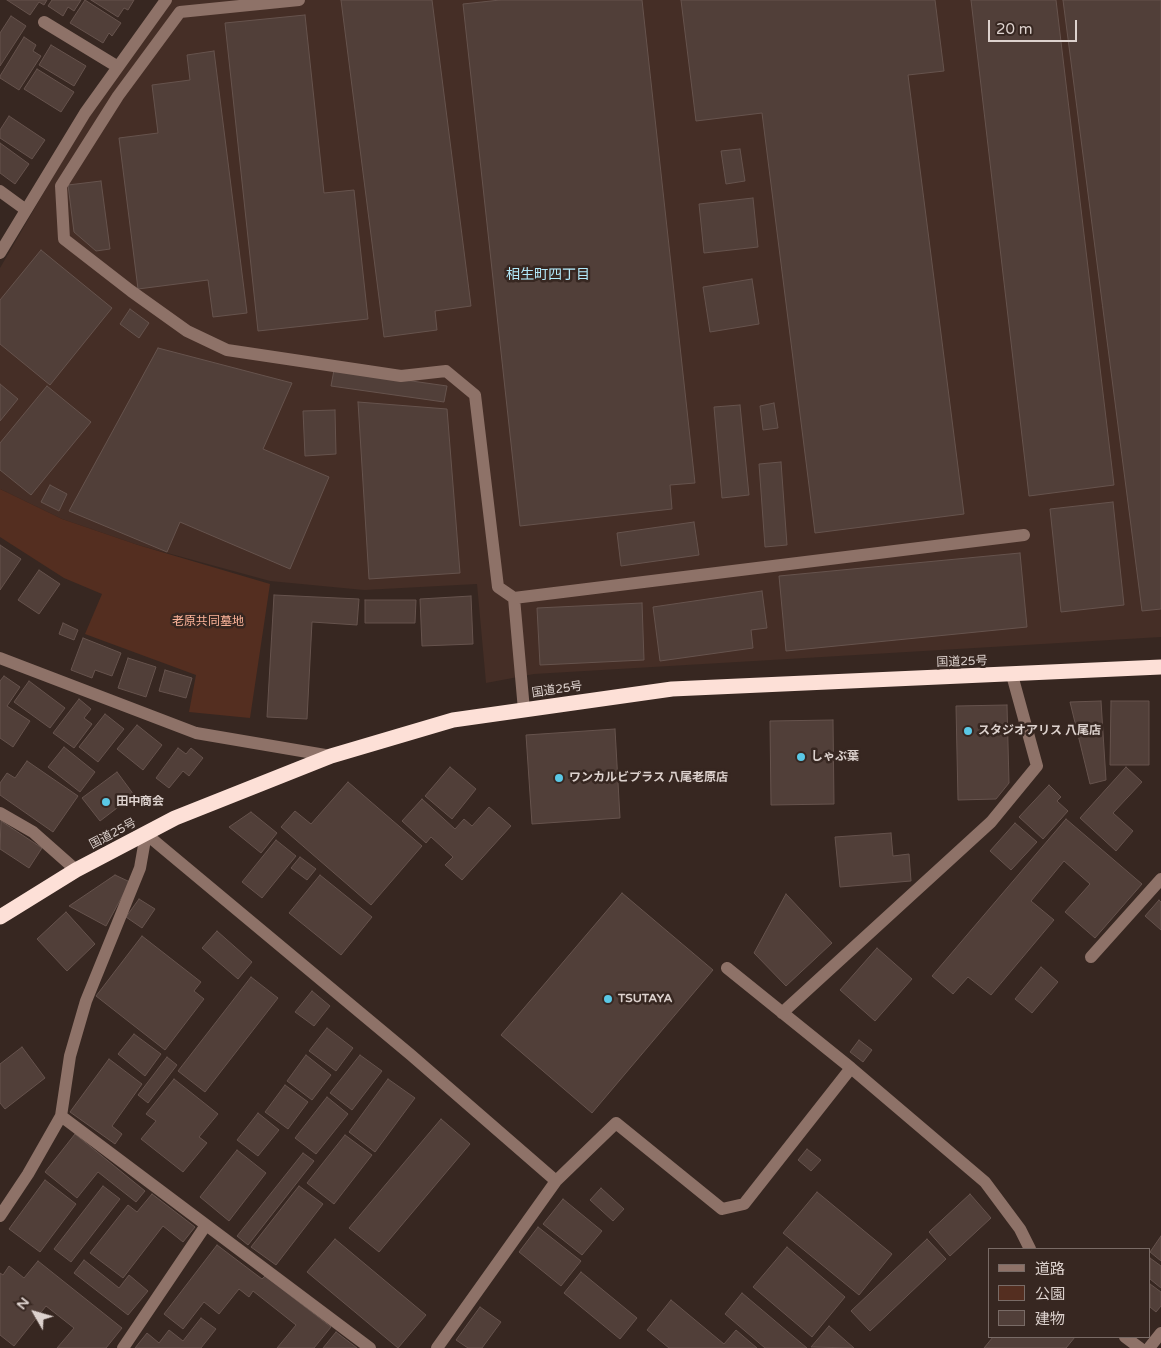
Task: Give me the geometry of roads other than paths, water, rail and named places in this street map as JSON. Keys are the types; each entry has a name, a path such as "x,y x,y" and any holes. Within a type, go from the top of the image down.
{"highway":[{"name":"国道25号","path":"0,917 76,870 175,818 331,756 453,720 672,689 1161,667"}],"street":[{"path":"0,252 84,112 166,0"},
{"path":"299,0 180,12 118,96 61,186 64,239 131,291 187,331 227,350 401,376 446,371 475,395 498,587 514,598 1024,535"},
{"path":"44,22 118,67"},
{"path":"0,191 26,210"},
{"path":"514,598 524,710"},
{"path":"0,658 196,733 331,756"},
{"path":"782,1013 991,822 1037,766 1012,675"},
{"path":"0,813 33,832 76,870"},
{"path":"0,1216 28,1174 61,1116 70,1056 86,1001 140,868 146,834 411,1055 556,1181"},
{"path":"1091,957 1161,879"},
{"path":"726,968 851,1068 985,1182 1020,1229 1030,1248"},
{"path":"437,1348 556,1181 616,1123 722,1209 744,1204 851,1068"},
{"path":"61,1116 370,1348"},
{"path":"123,1348 206,1225"},
{"path":"1149,1348 1161,1333"},
{"path":"1126,1338 1140,1348"}],"place":[{"name":"スタジオアリス 八尾店","path":"968,731"},
{"name":"しゃぶ葉","path":"801,757"},
{"name":"ワンカルビプラス 八尾老原店","path":"559,778"},
{"name":"田中商会","path":"106,802"},
{"name":"TSUTAYA","path":"608,999"}],"district":[{"name":"相生町四丁目","path":"548,275"}],"park label":[{"name":"老原共同墓地","path":"208,622"}]}
